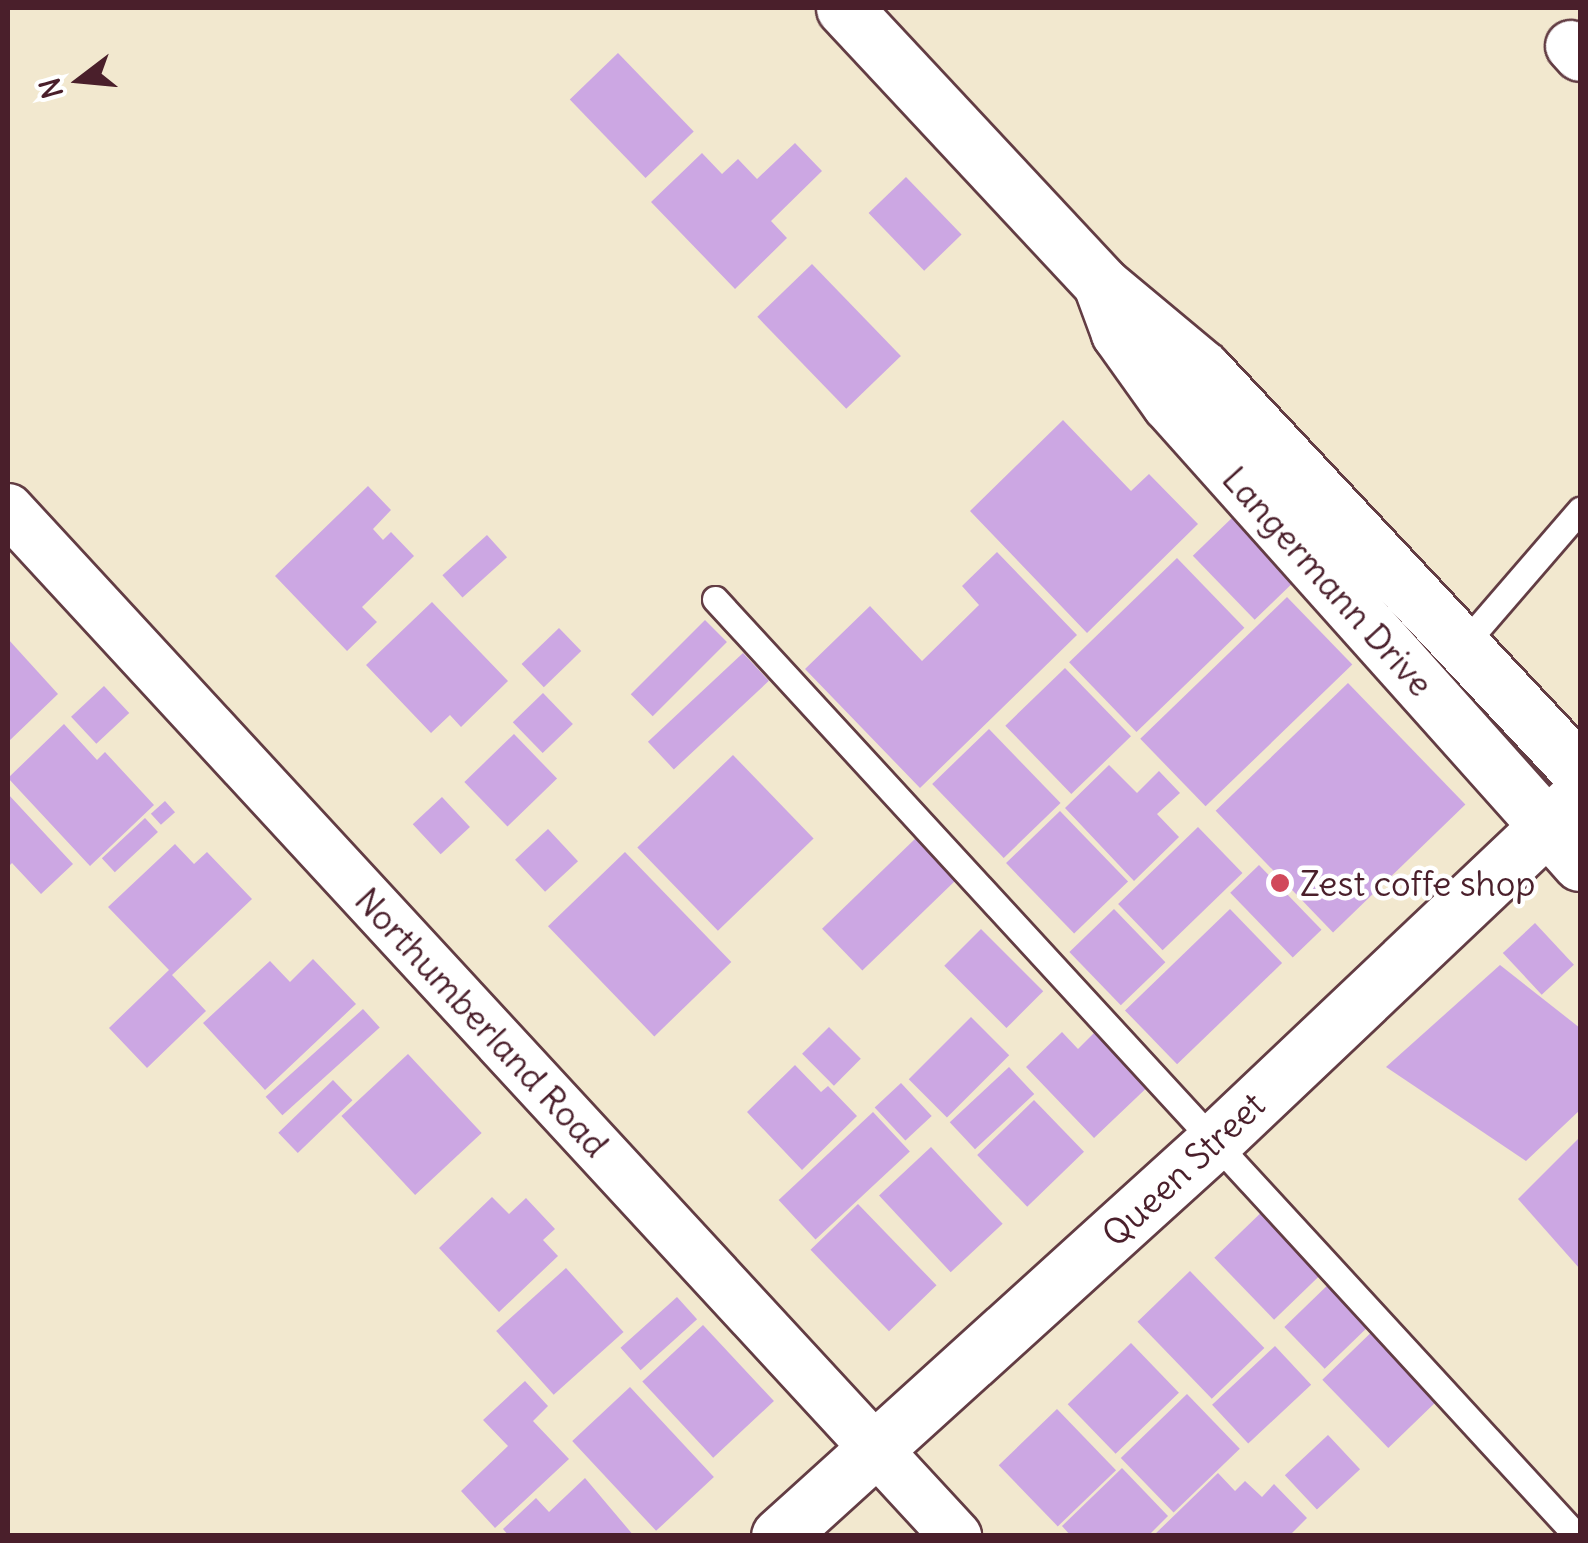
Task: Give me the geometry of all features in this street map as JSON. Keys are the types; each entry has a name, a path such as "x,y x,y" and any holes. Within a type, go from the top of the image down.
{"main road":[{"name":"Langermann Drive","path":"844,8 1102,284 1166,332 1465,643 1580,772"},
{"name":"Langermann Drive","path":"1102,284 1119,333 1169,403 1569,828"},
{"name":"Queen Street","path":"779,1536 1217,1139 1569,828"}],"street":[{"name":"Northumberland Road","path":"8,508 956,1536"}],"lane":[{"path":"1465,643 1580,510"},
{"path":"715,599 1217,1139 1577,1536"}],"building":[{"path":"618,53 694,131 646,178 570,100"},
{"path":"795,143 822,171 771,221 787,238 735,289 651,202 702,153 722,174 738,159 757,179"},
{"path":"906,177 962,235 924,271 869,213"},
{"path":"812,264 901,356 846,409 757,317"},
{"path":"1063,420 1131,491 1149,474 1198,524 1087,633 970,511"},
{"path":"368,486 391,510 373,529 383,540 391,532 414,556 362,607 377,622 347,651 275,576"},
{"path":"1236,514 1298,578 1255,620 1193,556"},
{"path":"487,535 507,557 462,597 442,575"},
{"path":"997,552 1077,635 920,788 805,669 870,606 922,661 979,605 962,586"},
{"path":"1177,558 1244,628 1136,732 1069,662"},
{"path":"1287,597 1352,665 1206,806 1140,739"},
{"path":"432,602 508,681 461,727 450,715 431,733 366,665"},
{"path":"705,620 727,642 653,716 631,694"},
{"path":"559,628 581,651 544,687 522,664"},
{"path":"8,639 58,694 8,742"},
{"path":"743,653 769,681 674,769 648,742"},
{"path":"1065,668 1131,736 1071,794 1005,726"},
{"path":"1348,683 1465,805 1333,932 1216,811"},
{"path":"104,686 129,713 96,744 71,717"},
{"path":"543,693 573,724 543,753 513,722"},
{"path":"64,724 97,760 105,752 154,805 90,866 8,778"},
{"path":"989,729 1061,803 1004,858 932,784"},
{"path":"514,734 557,779 507,827 464,782"},
{"path":"733,755 814,838 718,931 637,847"},
{"path":"1109,765 1137,793 1159,771 1180,793 1157,814 1179,837 1134,881 1065,808"},
{"path":"8,794 73,864 41,894 12,863 8,867"},
{"path":"442,797 470,827 441,854 413,824"},
{"path":"165,801 175,812 161,825 151,814"},
{"path":"1060,811 1128,881 1074,934 1006,863"},
{"path":"145,818 158,832 115,872 102,858"},
{"path":"1198,827 1242,873 1163,950 1118,904"},
{"path":"548,829 578,861 545,892 515,860"},
{"path":"917,837 957,879 862,970 822,929"},
{"path":"175,844 194,864 207,852 252,899 172,975 206,1011 147,1068 109,1028 169,970 108,907"},
{"path":"625,852 731,962 654,1036 548,926"},
{"path":"1259,865 1322,930 1293,958 1230,893"},
{"path":"1114,909 1165,962 1121,1005 1069,952"},
{"path":"1230,909 1282,963 1177,1064 1125,1010"},
{"path":"1535,923 1574,965 1542,995 1503,953"},
{"path":"981,929 1043,991 1006,1028 944,966"},
{"path":"313,959 356,1004 265,1090 203,1023 270,961 290,982"},
{"path":"1500,965 1580,1028 1580,1110 1526,1161 1386,1067"},
{"path":"363,1009 380,1028 282,1115 266,1097"},
{"path":"971,1017 1009,1055 947,1117 909,1079"},
{"path":"1104,1023 1157,1078 1094,1138 1026,1067 1062,1032 1078,1049"},
{"path":"829,1027 861,1059 834,1086 802,1054"},
{"path":"408,1054 482,1133 415,1195 341,1116"},
{"path":"795,1065 821,1092 828,1086 857,1116 802,1170 747,1112"},
{"path":"1009,1067 1034,1094 975,1149 950,1122"},
{"path":"333,1080 352,1100 298,1153 278,1133"},
{"path":"901,1083 932,1116 905,1140 875,1108"},
{"path":"1034,1100 1084,1152 1027,1207 977,1155"},
{"path":"873,1112 910,1151 815,1239 779,1200"},
{"path":"1580,1137 1580,1269 1518,1199"},
{"path":"931,1147 1003,1224 951,1272 879,1195"},
{"path":"492,1197 509,1214 526,1198 555,1229 543,1240 558,1256 499,1312 439,1248"},
{"path":"858,1204 936,1285 889,1331 811,1250"},
{"path":"1269,1205 1329,1267 1274,1320 1214,1258"},
{"path":"566,1268 624,1332 554,1395 496,1331"},
{"path":"1190,1271 1264,1348 1212,1399 1137,1322"},
{"path":"1334,1279 1374,1321 1325,1369 1284,1327"},
{"path":"677,1297 697,1319 641,1370 621,1348"},
{"path":"1382,1322 1448,1390 1388,1448 1322,1380"},
{"path":"703,1325 774,1401 713,1458 642,1382"},
{"path":"1131,1343 1179,1393 1116,1454 1068,1404"},
{"path":"1275,1346 1311,1385 1248,1443 1212,1405"},
{"path":"525,1381 548,1406 533,1421 569,1459 495,1528 461,1491 508,1446 483,1420"},
{"path":"630,1387 714,1477 656,1531 572,1441"},
{"path":"1187,1394 1240,1449 1174,1513 1121,1458"},
{"path":"1057,1409 1116,1470 1058,1526 999,1465"},
{"path":"1328,1435 1360,1469 1317,1510 1285,1475"},
{"path":"1122,1468 1168,1516 1148,1536 1071,1536 1062,1526"},
{"path":"1218,1473 1235,1491 1245,1481 1262,1497 1274,1484 1307,1518 1289,1536 1153,1536"},
{"path":"585,1478 634,1536 509,1536 503,1529 536,1498 549,1512"}],"place":[{"name":"Zest coffe shop","path":"1280,883"}]}
